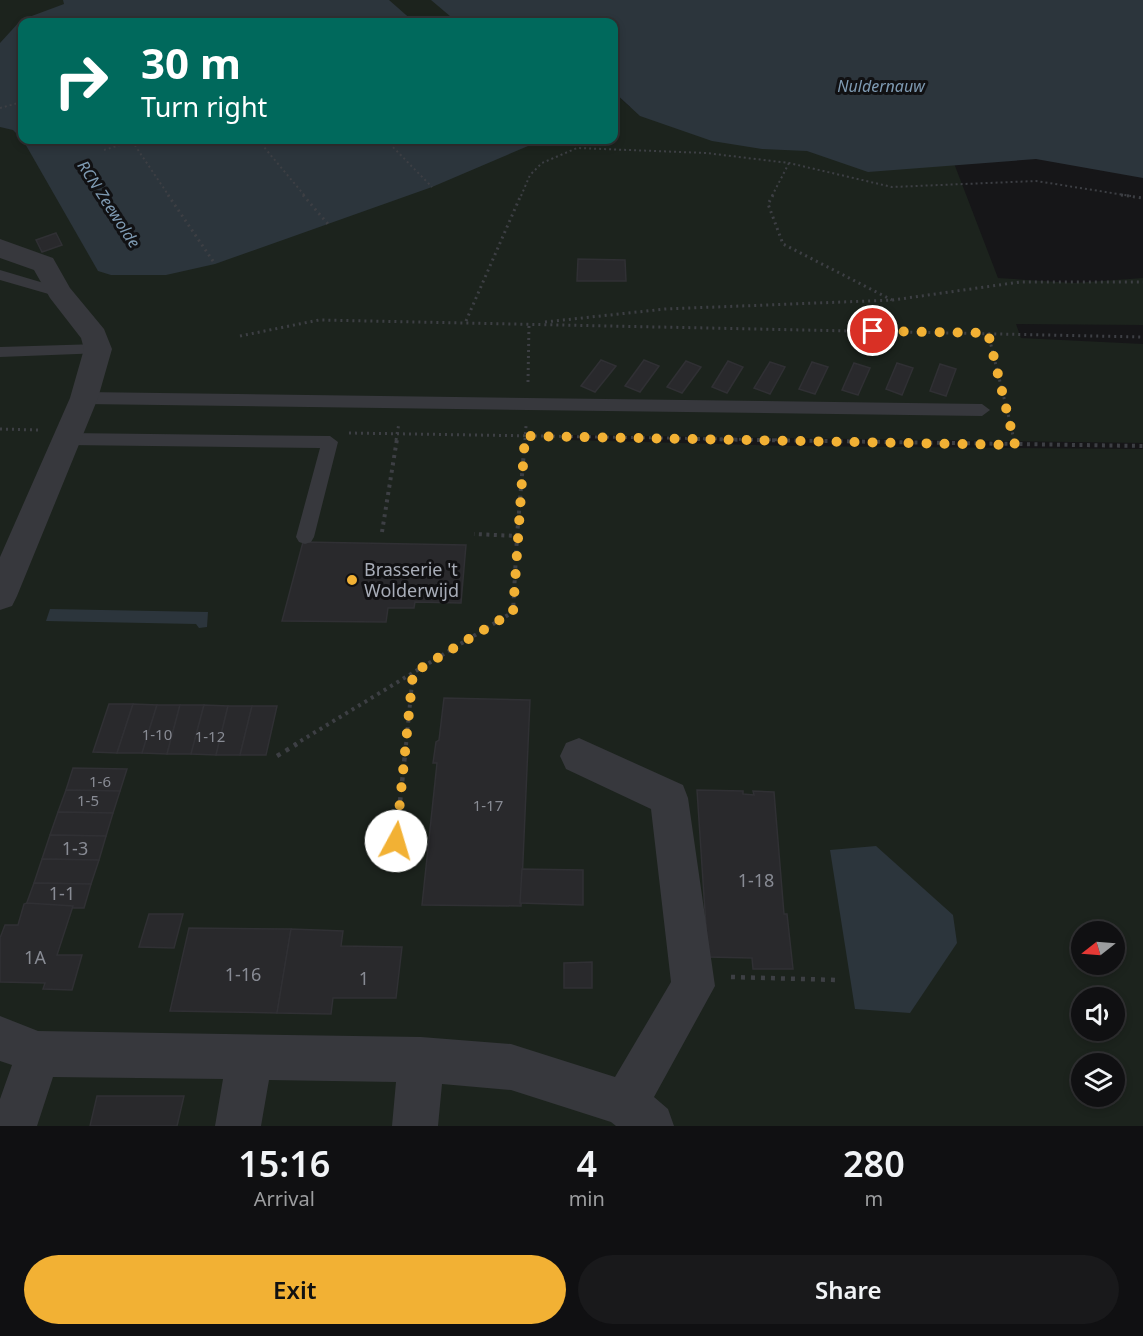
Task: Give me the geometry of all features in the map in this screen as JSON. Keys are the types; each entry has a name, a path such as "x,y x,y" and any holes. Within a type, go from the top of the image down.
{"street":[{"path":"0,247 2,250 44,264 59,292 94,336 98,349 84,398 68,439 0,596"},
{"path":"14,1126 19,1046 250,1057 422,1060 511,1067 638,1115 693,986 669,798 579,756"},
{"path":"238,1126 250,1057"},
{"path":"415,1126 422,1060"}],"lane":[{"path":"0,275 59,292"},
{"path":"0,352 98,349"},
{"path":"84,398 982,410"},
{"path":"68,439 330,442 305,537"}],"path":[{"path":"0,108 18,103"},
{"path":"104,150 122,144"},
{"path":"137,144 215,264"},
{"path":"261,144 328,224"},
{"path":"390,144 432,187"},
{"path":"466,321 530,175 542,163 558,154 577,148 620,147 706,153 789,163 892,188 1036,181 1143,198"},
{"path":"789,163 768,204 783,243 893,300"},
{"path":"529,324 665,309 893,300 1020,282 1143,282"},
{"path":"240,336 319,320 466,321 1143,337"},
{"path":"988,333 1015,445"},
{"path":"382,532 399,427"},
{"path":"277,756 513,612 516,536 525,436 1143,446"},
{"path":"474,534 516,536"},
{"path":"396,841 413,673"},
{"path":"724,985 730,977 838,980"}],"shaded area":[{"name":"RCN Zeewolde","path":"0,0 449,0 469,18 18,18 18,144 618,144 618,96 630,107 947,145 998,278 1074,283 1143,278 1143,325 1016,324 1021,338 1143,344 1143,443 572,435 571,440 794,446 1143,449 1143,1126 0,1126"}],"water":[{"path":"63,0 389,0 409,18 26,18 64,4"},
{"name":"Nuldernauw","path":"431,0 1143,0 1143,178 1036,159 868,172 807,151 762,149 712,141 640,116 618,96 618,18 452,18"},
{"path":"18,23 18,135 13,130 0,127 0,43"},
{"path":"25,144 529,144 432,187 215,264 166,275 111,275 98,271"},
{"path":"50,609 208,612 207,627 199,628 196,624 46,621"},
{"path":"876,846 953,915 957,943 910,1013 855,1009 830,850"}],"building":[{"path":"56,233 62,245 42,252 36,240"},
{"path":"578,259 625,260 626,281 577,281"},
{"path":"601,360 616,366 595,392 581,386"},
{"path":"644,360 659,366 640,392 625,386"},
{"path":"686,361 701,367 682,393 667,387"},
{"path":"728,361 743,367 727,393 712,387"},
{"path":"770,362 785,367 770,394 754,388"},
{"path":"812,362 828,367 815,394 799,389"},
{"path":"854,363 870,368 858,395 842,390"},
{"path":"897,363 913,368 902,395 886,389"},
{"path":"940,364 956,369 946,396 930,391"},
{"path":"303,542 466,545 461,603 415,602 414,608 388,608 386,622 282,621"},
{"path":"444,698 530,700 521,906 422,905 437,763 433,763 436,742 439,740"},
{"path":"109,704 133,704 117,753 93,752"},
{"path":"133,704 157,705 142,753 117,753"},
{"path":"157,705 180,705 167,754 142,753"},
{"path":"180,705 204,705 191,754 167,754"},
{"path":"204,705 228,706 216,755 191,754"},
{"path":"228,706 252,706 240,755 216,755"},
{"path":"252,706 277,706 266,755 240,755"},
{"path":"73,768 127,769 120,791 66,790"},
{"path":"66,790 120,791 113,813 58,812"},
{"path":"697,790 743,791 743,794 754,795 753,791 774,792 784,914 787,914 793,969 753,969 752,958 708,957"},
{"path":"58,812 113,813 106,836 50,835"},
{"path":"50,835 106,836 99,860 42,859"},
{"path":"42,859 99,860 91,884 34,883"},
{"path":"522,869 583,870 583,905 520,903"},
{"path":"34,883 91,884 84,908 72,908 26,905"},
{"path":"24,904 73,906 57,955 82,955 72,990 43,989 45,983 0,982 0,938 5,925 18,925"},
{"path":"149,914 183,914 174,948 139,947"},
{"path":"189,928 291,929 277,1013 170,1011"},
{"path":"291,929 343,931 341,946 402,947 396,998 333,998 331,1014 277,1013"},
{"path":"592,962 592,988 564,988 564,963"},
{"path":"97,1096 184,1096 177,1126 90,1126"}],"place":[{"name":"Brasserie 't Wolderwijd","path":"352,580"}],"route":[{"path":"396,841 413,673 513,612 516,536 525,436 1015,445 988,333 873,331"}]}
